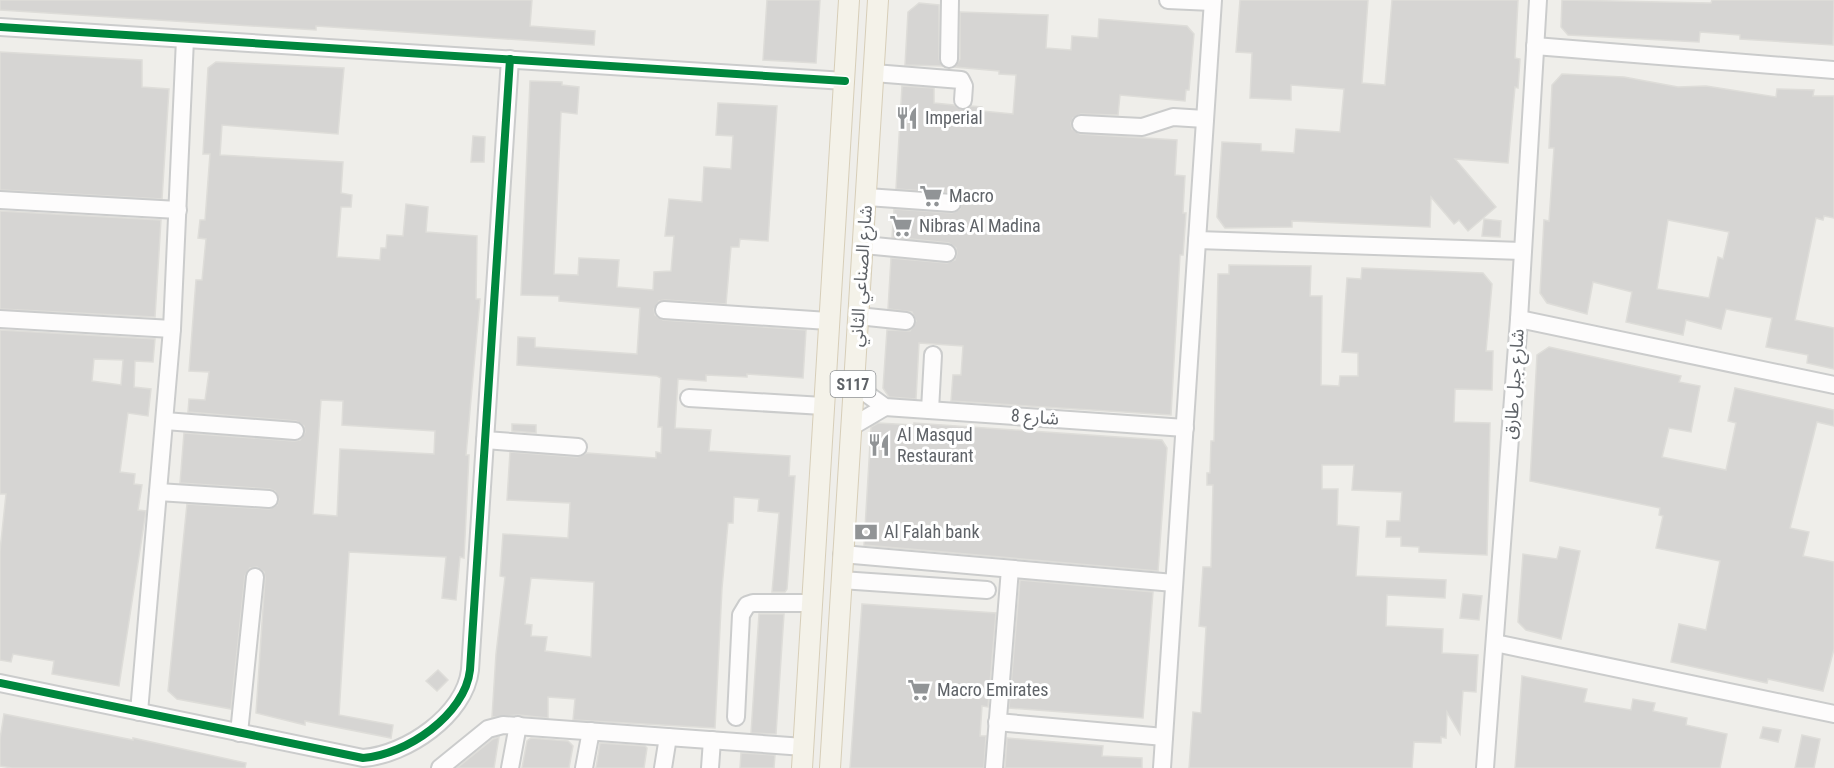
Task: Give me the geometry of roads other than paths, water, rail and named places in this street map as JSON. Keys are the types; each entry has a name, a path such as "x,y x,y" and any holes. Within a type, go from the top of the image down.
{"main road":[{"name":"شارع الصناعي الثاني","path":"802,768 849,0"},
{"name":"شارع الصناعي الثاني","path":"830,768 878,0"}],"street":[{"path":"950,0 950,59"},
{"path":"1162,768 1213,1 1168,0"},
{"name":"شارع جبل طارق","path":"1485,768 1519,319 1538,0"},
{"path":"0,27 845,81"},
{"path":"139,712 172,329 185,39"},
{"path":"1535,46 1834,70"},
{"path":"0,683 239,733 337,761 376,757 402,750 453,708 465,690 470,670 510,59"},
{"path":"874,73 961,80 964,86 963,100"},
{"path":"1081,124 1142,127 1173,117 1205,119"},
{"path":"867,197 952,203"},
{"path":"0,200 178,210"},
{"path":"1197,240 1522,251"},
{"path":"864,245 947,253"},
{"path":"664,310 828,321"},
{"path":"858,316 906,321"},
{"path":"0,319 172,329"},
{"path":"1519,319 1834,385"},
{"path":"930,410 933,355"},
{"path":"851,426 885,407 867,394 854,377"},
{"path":"689,398 823,406"},
{"name":"شارع 8","path":"885,407 1185,428"},
{"path":"165,421 295,431"},
{"path":"485,440 578,447"},
{"path":"158,492 269,498"},
{"path":"842,554 1174,583"},
{"path":"994,768 1010,569"},
{"path":"239,733 255,577"},
{"path":"841,580 987,590"},
{"path":"736,717 741,615 747,606 753,603 812,603"},
{"path":"1495,643 1834,714"},
{"path":"997,722 1164,736"},
{"path":"440,768 488,729 502,725 804,747"},
{"path":"510,768 518,725"},
{"path":"584,768 591,731"},
{"path":"663,768 668,737"},
{"path":"710,768 712,740"}],"place":[{"name":"Imperial","path":"907,118"},
{"name":"Macro","path":"931,196"},
{"name":"Nibras Al Madina","path":"901,226"},
{"name":"Al Masqud Restaurant","path":"879,445"},
{"name":"Al Falah bank","path":"866,532"},
{"name":"Macro Emirates","path":"919,690"}]}
